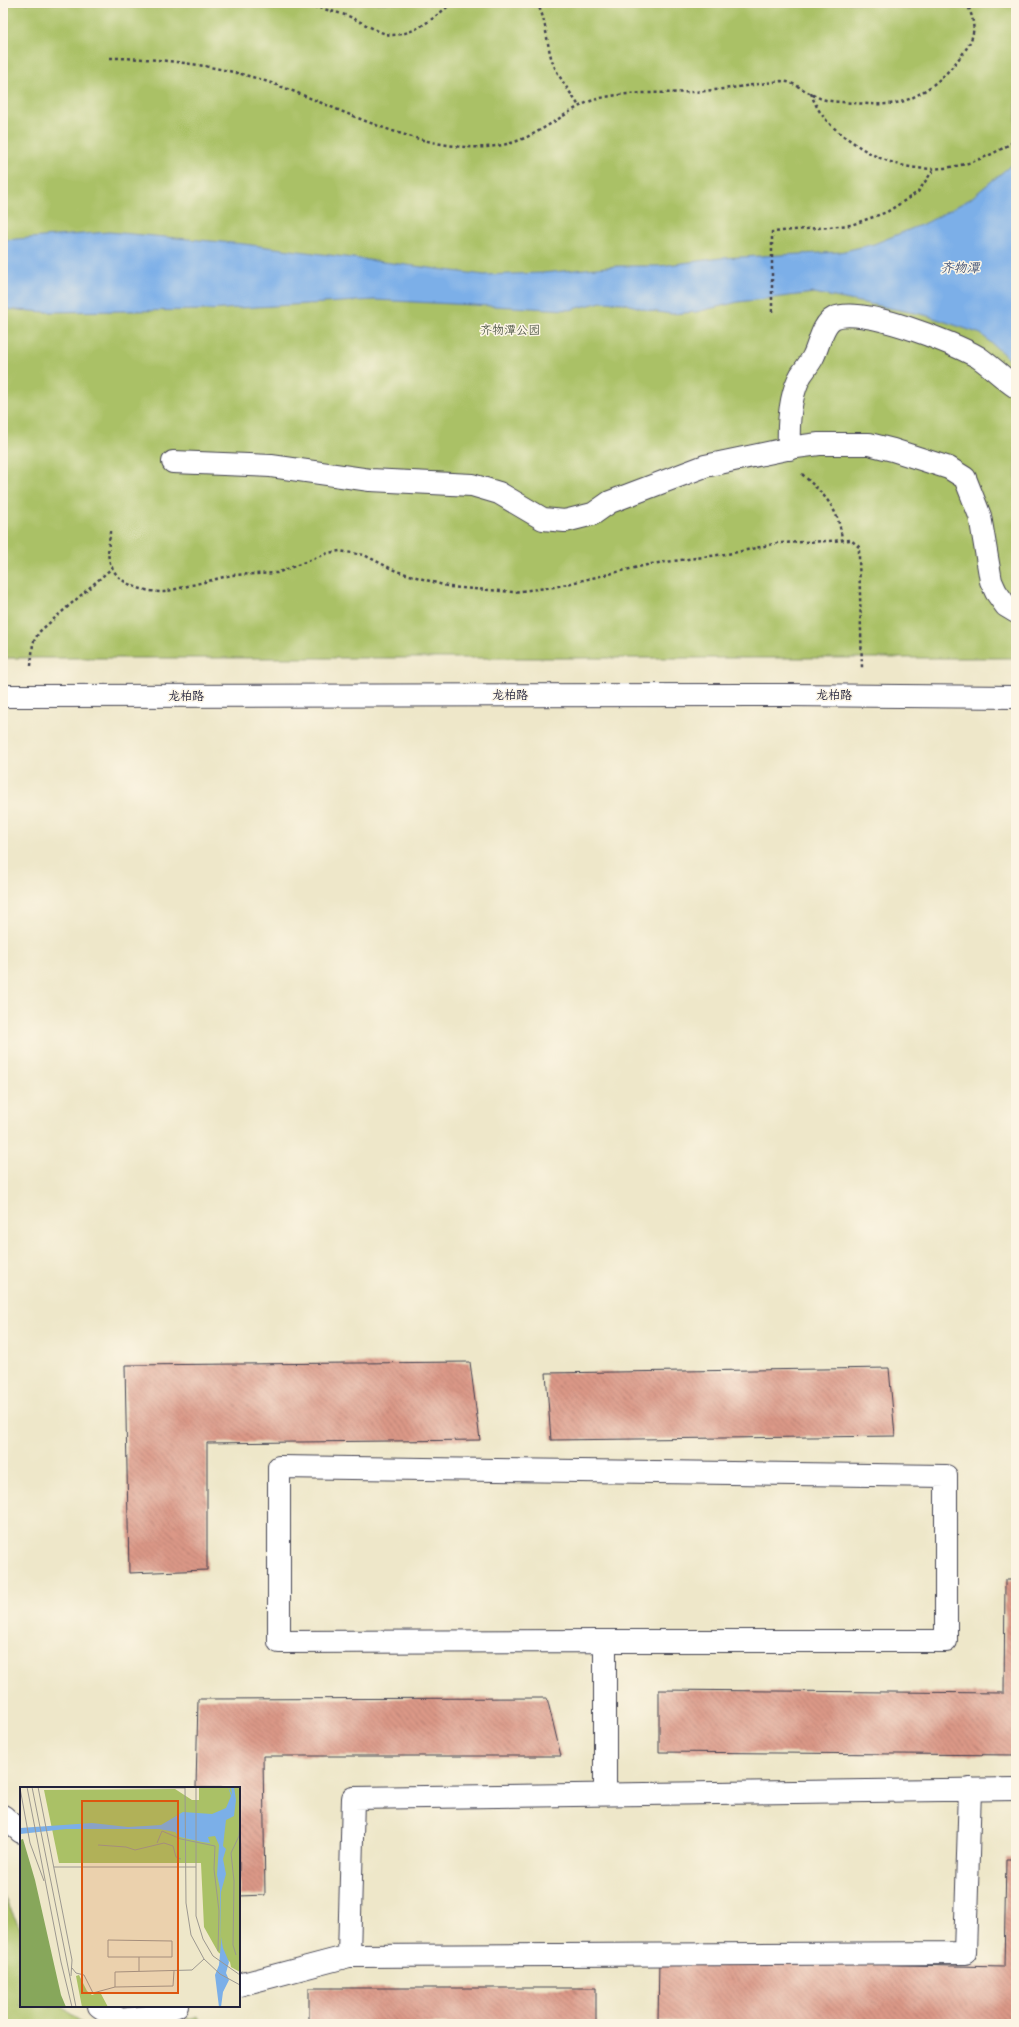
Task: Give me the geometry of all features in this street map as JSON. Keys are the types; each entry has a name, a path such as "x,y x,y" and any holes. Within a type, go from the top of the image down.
{"street":[{"path":"789,448 790,408 796,386 801,375 814,356 827,327 834,318 844,316 880,319 944,340 979,358 1016,387"},
{"path":"173,462 271,466 370,480 472,485 499,493 543,520 565,521 593,514 610,502 705,466 789,448 820,444 869,444 949,468 965,478 980,516 991,581 996,592 1006,606 1016,612"},
{"name":"龙柏路","path":"3,696 786,695 1016,697"},
{"path":"279,1468 946,1476 946,1641 605,1641 279,1642 279,1468"},
{"path":"605,1641 605,1793"},
{"path":"240,1985 349,1956 965,1953 970,1789"},
{"path":"349,1956 353,1798 605,1793 1016,1789"},
{"path":"3,1816 20,1831"},
{"path":"100,2007 120,2020 148,2016 174,2007"}],"path":[{"path":"290,3 321,7 340,13 391,35 408,32 419,27 452,3"},
{"path":"536,3 542,10 544,28 552,62 579,106"},
{"path":"110,58 165,61 229,72 274,84 336,110 386,129 413,137 465,146 489,146 510,143 530,136 579,106 597,98 621,95 723,90 789,82 823,99 865,104 904,102 918,95 937,82 953,67 967,49 972,38 974,23 967,3"},
{"path":"810,92 821,115 828,124 860,148 878,158 897,165 934,169 970,163 987,157 1016,140"},
{"path":"772,312 772,232 852,225 887,212 918,192 934,169"},
{"path":"789,448 793,466 824,495 834,509 841,530 842,540"},
{"path":"110,531 108,558 112,568 126,583 147,590 164,592 232,575 278,573 328,553 340,551 364,556 396,571 450,587 513,592 554,587 651,564 733,553 778,543 852,540 859,547 862,673"},
{"path":"31,666 32,643 39,632 112,568"}],"green space":[{"name":"齐物潭公园","path":"3,3 1016,3 1016,658 3,658"},
{"path":"3,1894 20,1928 20,2007 64,2007 83,2024 3,2024"},
{"path":"198,2016 202,2024 172,2024"}],"water":[{"name":"齐物潭","path":"1016,161 1016,365 981,334 925,315 814,293 738,302 696,312 671,314 651,311 623,303 601,302 570,310 375,300 206,310 46,312 3,309 3,240 109,232 244,244 484,275 542,273 618,266 660,266 721,258 840,252 874,244 928,222 970,199"}],"building":[{"path":"470,1362 480,1440 207,1443 207,1570 129,1573 125,1365"},
{"path":"889,1368 895,1436 551,1440 546,1373"},
{"path":"1005,1580 1016,1580 1016,1755 659,1752 659,1690 1004,1693"},
{"path":"547,1698 561,1756 263,1756 265,1895 240,1896 240,1787 196,1787 198,1699"},
{"path":"1006,1859 1016,1859 1016,2024 833,2024 658,2021 659,1960 1004,1967"},
{"path":"309,1988 596,1988 596,2024 309,2024"}]}
